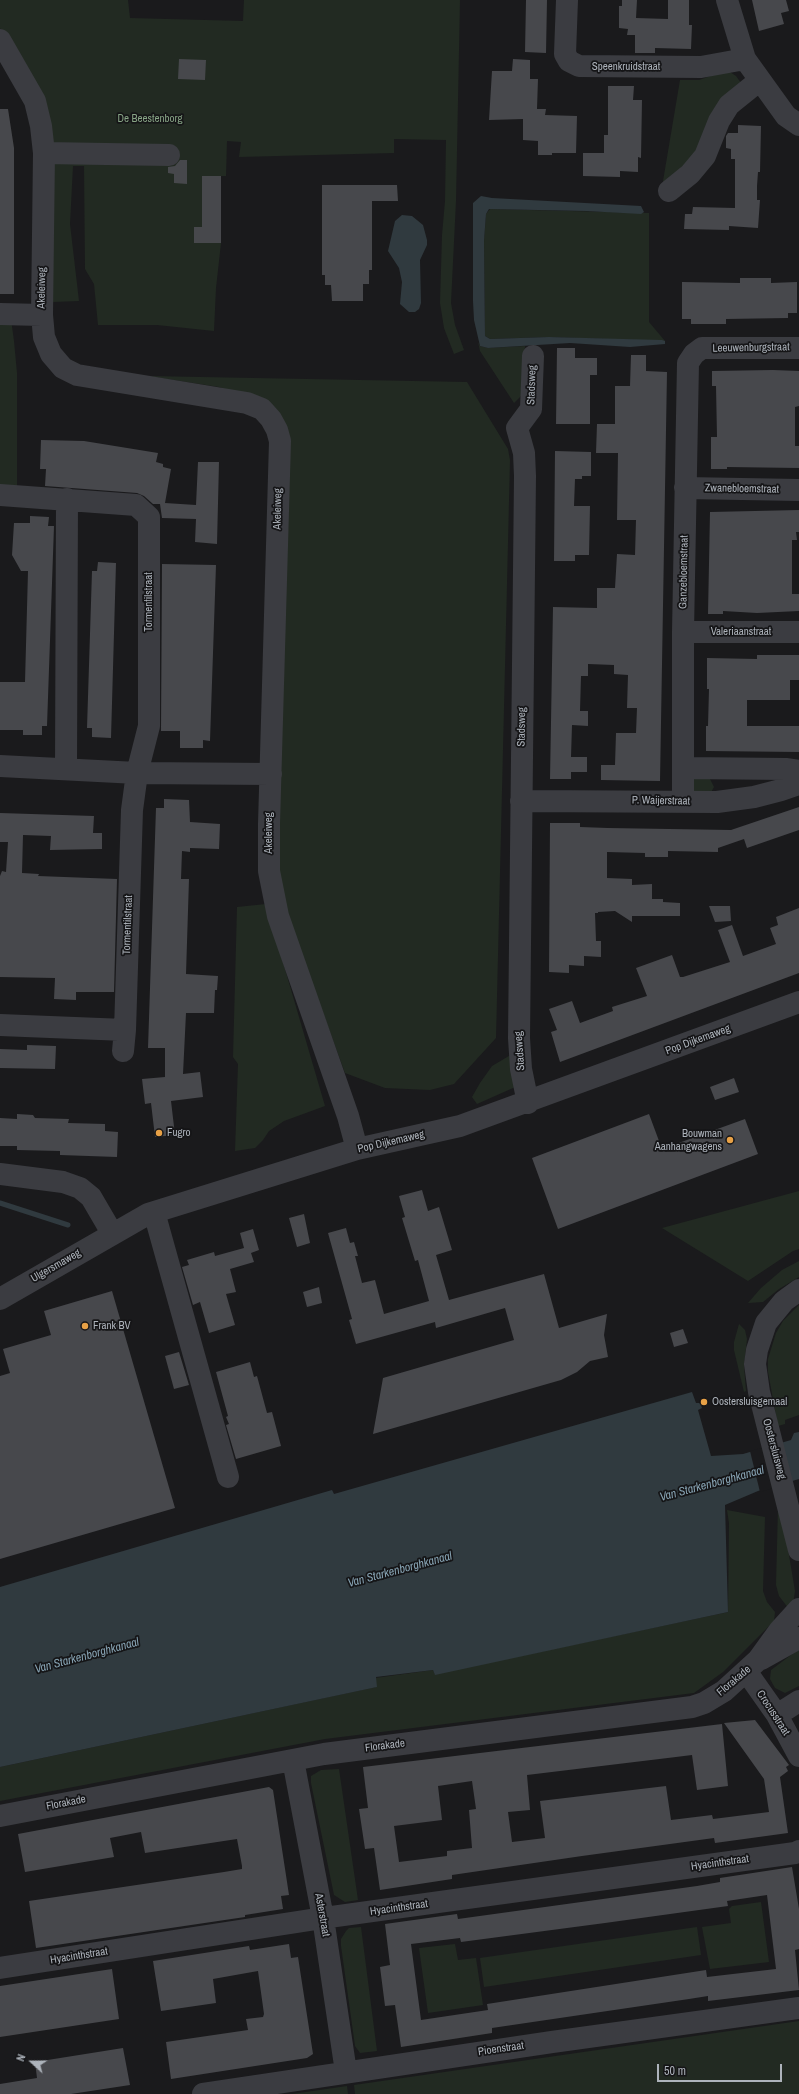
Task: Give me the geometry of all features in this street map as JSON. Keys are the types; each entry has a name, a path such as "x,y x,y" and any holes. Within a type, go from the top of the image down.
{"street":[{"name":"Speenkruidstraat","path":"567,0 565,54 569,61 579,66 701,67 745,59"},
{"path":"727,0 745,59 786,116 799,125"},
{"name":"Akeleiweg","path":"0,40 36,101 44,153 42,315 47,346 56,362 70,372 85,377 195,393 247,403 262,409 271,419 277,430 280,441 271,774 268,824 272,894 278,916 345,1109 357,1149"},
{"path":"669,191 690,174 705,156 719,121 729,105 760,80"},
{"path":"44,153 169,155"},
{"path":"0,314 42,315"},
{"name":"Leeuwenburgstraat","path":"702,348 799,348"},
{"name":"Ganzebloemstraat","path":"684,801 683,632 688,363 694,354 702,348"},
{"name":"Stadsweg","path":"528,1103 521,1069 519,1038 525,470 523,448 517,428 531,409 533,356"},
{"name":"Zwanebloemstraat","path":"685,488 799,490"},
{"name":"Tormentilstraat","path":"0,495 136,505 149,517 148,726 137,773 132,810 125,1030 123,1051"},
{"path":"66,768 67,500"},
{"name":"Valeriaanstraat","path":"683,632 799,632"},
{"path":"0,766 66,768 137,773 271,774"},
{"path":"685,768 787,769 799,771"},
{"name":"P. Waijerstraat","path":"521,801 729,801 781,790 799,784"},
{"name":"Pop Dijkemaweg","path":"112,1233 154,1212 357,1149 460,1126 528,1103 799,1002"},
{"path":"0,1025 125,1030"},
{"path":"0,1174 63,1182 80,1188 91,1197 112,1233"},
{"path":"154,1212 228,1477"},
{"name":"Ulgersmaweg","path":"0,1299 112,1233"},
{"name":"Oostersluisweg","path":"799,1290 784,1300 774,1311 766,1324 757,1350 756,1378 784,1486 796,1525 799,1550"},
{"name":"Florakade","path":"0,1816 324,1754 692,1707 704,1703 724,1691 752,1666 779,1631 799,1609"},
{"name":"Florakade","path":"752,1666 799,1638"},
{"name":"Crocusstraat","path":"752,1666 799,1756"},
{"path":"777,1715 799,1701"},
{"name":"Asterstraat","path":"294,1760 323,1918 346,2072"},
{"name":"Hyacinthstraat","path":"0,1968 323,1918 795,1853 799,1851"},
{"name":"Pioenstraat","path":"203,2094 346,2072 799,2008"}],"green space":[{"name":"De Beestenborg","path":"0,0 128,0 130,18 243,21 244,0 460,0 456,201 451,303 455,325 464,350 454,354 444,328 440,303 442,235 445,201 446,140 394,139 394,153 239,157 241,142 227,141 226,176 221,176 221,243 216,288 214,331 157,325 98,325 94,284 85,269 84,166 73,166 70,224 79,301 53,302 47,155 0,28"},
{"path":"722,72 730,72 736,76 744,87 702,149 662,187 680,80 699,80"},
{"path":"490,209 649,213 649,322 665,341 549,337 490,339 485,336 484,241 486,214"},
{"path":"0,318 11,319 14,341 17,373 17,489 0,488"},
{"path":"478,342 480,346 488,348 525,346 522,395 514,403 480,351"},
{"path":"148,376 467,382 508,449 510,460 496,1038 454,1084 430,1090 385,1088 345,1073 282,901 275,865 283,432 258,399 219,387"},
{"path":"707,773 714,787 709,796 698,794 694,791 693,781 696,776"},
{"path":"266,904 325,1106 284,1121 269,1131 255,1148 235,1151 238,1064 233,1057 237,907"},
{"path":"514,1053 522,1084 477,1104 472,1097 492,1066"},
{"path":"799,1191 799,1249 793,1251 748,1281 662,1228"},
{"path":"799,1261 799,1277 779,1289 763,1302 748,1303 761,1288 782,1270"},
{"path":"799,1305 799,1415 785,1420 785,1424 778,1426 768,1372 768,1359 776,1333 783,1321"},
{"path":"739,1324 745,1330 747,1339 744,1366 746,1391 744,1392 734,1350 734,1342"},
{"path":"780,1501 795,1591 793,1604 789,1609 779,1596 776,1585 778,1507"},
{"path":"727,1510 765,1517 763,1591 767,1602 775,1612 774,1621 723,1672 694,1693 325,1739 0,1801 0,1767 376,1687 375,1678 433,1670 435,1674 728,1612 729,1523"},
{"path":"799,1649 799,1686 785,1693 775,1688 770,1679 771,1670"},
{"path":"339,1769 358,1900 345,1902 334,1895 311,1783 311,1776 321,1770"},
{"path":"761,1902 769,1962 710,1969 702,1927 731,1923 729,1909 732,1906"},
{"path":"361,1927 377,2051 360,2053 355,2046 341,1939 349,1928"},
{"path":"697,1927 701,1955 484,1987 480,1958"},
{"path":"455,1944 458,1960 476,1958 483,2005 428,2013 419,1948"},
{"path":"799,2021 799,2094 355,2094 354,2085"},
{"path":"347,2086 348,2094 292,2094"}],"water":[{"path":"481,196 492,198 641,206 644,212 641,214 489,209 486,214 484,241 485,336 490,339 549,337 662,340 665,341 665,344 630,347 570,343 488,348 480,346 474,320 473,301 473,203"},
{"path":"402,215 412,216 423,225 427,240 427,245 420,260 421,303 419,309 415,312 409,312 400,304 402,282 399,268 388,251 395,221"},
{"name":"Van Starkenborghkanaal","path":"692,1392 696,1403 700,1403 702,1408 698,1410 711,1456 743,1454 791,1440 794,1433 799,1432 799,1479 758,1491 725,1505 728,1612 435,1675 433,1670 376,1677 377,1687 0,1767 0,1587 332,1490 334,1494"}],"pier":[{"path":"781,1443 792,1483 760,1492 750,1451"}],"building":[{"path":"526,0 547,0 546,53 525,52"},
{"path":"622,0 637,0 636,18 668,19 668,0 689,0 689,25 692,25 691,49 655,48 655,53 635,53 635,35 627,35 628,29 619,28 619,6 622,6"},
{"path":"752,0 786,0 789,11 781,13 784,24 759,31"},
{"path":"179,59 206,60 205,80 178,79"},
{"path":"513,59 530,60 530,79 538,79 537,109 546,109 545,115 577,116 576,153 552,153 552,155 538,155 538,141 523,140 523,119 489,120 492,71 512,71"},
{"path":"608,86 634,86 633,100 642,100 641,158 638,157 638,172 620,171 620,177 583,176 583,153 604,153 604,135 608,135"},
{"path":"0,109 8,109 14,148 14,294 0,294"},
{"path":"738,125 761,126 760,172 758,172 757,186 757,200 760,200 758,228 729,226 729,230 684,229 685,214 692,214 693,207 735,208 735,159 731,159 731,149 726,148 726,136 728,133 738,133"},
{"path":"180,160 187,160 187,184 174,183 174,174 168,173 168,167 175,166"},
{"path":"202,176 221,176 221,243 194,243 194,227 202,227"},
{"path":"322,185 397,185 398,201 372,201 372,270 369,270 369,284 363,284 363,301 332,301 331,285 325,285 325,275 322,275"},
{"path":"740,278 771,278 771,283 797,282 797,313 788,313 788,318 726,319 726,324 691,324 691,319 682,319 682,282 740,283"},
{"path":"557,348 575,348 575,358 597,358 597,375 590,375 590,424 556,424"},
{"path":"631,355 646,355 646,371 667,372 660,781 601,780 601,765 615,765 616,733 636,733 637,708 627,708 628,675 614,674 614,665 588,664 588,676 581,676 580,711 588,711 588,726 572,725 571,757 587,757 587,772 571,772 571,779 550,779 553,607 597,608 597,588 615,588 617,554 635,555 636,520 617,520 618,453 596,453 597,424 615,424 615,386 630,386"},
{"path":"712,371 799,371 799,406 795,407 795,446 799,446 799,468 727,467 727,469 711,469 711,437 717,437 716,386 712,386"},
{"path":"41,440 84,441 158,453 156,462 163,464 163,467 171,469 165,503 196,505 198,462 219,462 217,544 195,542 196,519 162,518 160,504 153,504 144,496 137,493 45,486 46,469 40,469"},
{"path":"555,451 591,452 591,476 582,476 582,479 575,479 574,506 590,506 589,555 575,555 575,561 554,561"},
{"path":"799,510 799,532 796,532 797,540 792,540 792,594 799,594 799,611 757,613 723,611 723,614 708,614 710,512"},
{"path":"30,516 49,517 48,526 54,526 47,726 42,726 42,735 23,735 23,730 0,730 0,682 25,682 28,571 21,571 12,555 14,523 30,523"},
{"path":"98,562 116,563 111,738 92,737 92,728 87,728 92,571 97,571"},
{"path":"162,564 216,565 210,741 203,740 203,748 180,748 180,731 161,731"},
{"path":"757,655 799,655 799,680 790,680 790,700 747,700 747,726 799,726 799,752 706,751 706,726 708,726 709,689 707,689 707,658 757,659"},
{"path":"164,799 189,800 190,822 220,824 219,849 190,848 190,852 182,851 181,879 189,879 186,974 218,976 217,990 215,990 214,1013 186,1013 183,1074 200,1072 203,1097 171,1101 175,1135 155,1137 151,1103 145,1104 142,1079 165,1077 165,1048 148,1048 156,808 164,808"},
{"path":"799,807 799,830 747,848 744,839 718,848 718,852 668,851 668,857 645,857 645,853 607,852 607,878 632,879 632,885 652,884 652,899 663,899 663,902 680,903 680,916 632,916 632,922 615,911 595,913 596,941 601,941 601,957 584,956 584,966 569,965 569,973 549,972 550,823 580,823 580,827 731,830"},
{"path":"0,813 94,816 93,833 102,833 102,849 50,850 51,836 23,835 22,873 39,874 38,876 117,879 114,992 76,992 76,1000 54,999 55,978 0,977 0,876 2,871 6,872 8,842 0,842"},
{"path":"709,906 730,906 731,921 715,922"},
{"path":"799,908 799,973 560,1062 551,1032 557,1030 549,1009 572,1001 580,1023 613,1011 612,1007 647,996 636,968 672,955 680,977 683,977 730,962 718,930 732,925 743,956 776,944 770,928 778,925 776,917"},
{"path":"27,1045 56,1046 55,1069 0,1068 0,1049 27,1050"},
{"path":"734,1078 739,1092 715,1100 710,1087"},
{"path":"17,1114 33,1115 35,1118 69,1119 68,1123 105,1124 105,1131 118,1132 117,1157 60,1155 60,1151 17,1150 17,1146 0,1146 0,1118 17,1119"},
{"path":"649,1114 662,1149 745,1119 758,1154 558,1229 532,1158"},
{"path":"422,1190 428,1211 439,1207 452,1250 436,1255 449,1300 544,1274 559,1328 607,1314 604,1335 608,1357 590,1361 577,1372 561,1380 373,1434 383,1378 514,1340 505,1308 436,1328 435,1322 356,1344 349,1320 352,1319 328,1233 346,1228 350,1243 354,1242 358,1256 355,1256 362,1283 375,1280 384,1314 429,1301 418,1260 415,1261 402,1218 405,1217 399,1196"},
{"path":"304,1214 310,1243 297,1247 289,1218"},
{"path":"253,1229 259,1250 251,1253 254,1262 230,1269 236,1292 226,1294 235,1325 209,1333 200,1302 193,1305 182,1267 189,1265 187,1260 214,1252 215,1256 244,1248 240,1233"},
{"path":"319,1287 322,1303 307,1307 303,1292"},
{"path":"112,1291 175,1508 0,1559 0,1376 10,1373 3,1349 51,1335 44,1311"},
{"path":"683,1329 688,1343 674,1347 670,1333"},
{"path":"179,1352 189,1385 174,1389 165,1356"},
{"path":"250,1362 254,1377 257,1376 267,1413 272,1412 281,1446 236,1459 226,1425 229,1424 226,1417 228,1416 216,1372"},
{"path":"755,1720 789,1765 786,1767 788,1771 780,1777 788,1833 715,1843 714,1838 582,1856 452,1875 452,1879 380,1890 374,1848 365,1849 359,1809 368,1808 363,1767 722,1724 728,1786 697,1790 692,1755 527,1775 530,1810 508,1812 512,1842 545,1838 540,1801 666,1786 671,1820 712,1815 713,1819 769,1812 764,1779 724,1723","holes":["472,1781 476,1809 469,1810 472,1848 447,1851 447,1856 399,1862 394,1826 442,1820 438,1786"]},
{"path":"269,1787 273,1790 289,1895 281,1896 283,1909 245,1915 245,1917 36,1948 29,1901 224,1872 242,1869 242,1866 237,1839 145,1853 141,1832 110,1838 114,1857 25,1872 18,1834"},
{"path":"792,1867 799,1909 799,1949 795,1950 799,1990 708,2001 708,1996 492,2028 492,2033 401,2047 395,2005 385,2006 380,1967 390,1965 385,1924 457,1914 458,1919 697,1886 720,1882 720,1878","holes":["767,1895 776,1969 707,1977 706,1970 487,2004 488,2010 421,2020 411,1944 460,1938 461,1942 605,1923 728,1906 727,1901"]},
{"path":"289,1944 291,1958 298,1957 313,2054 307,2058 171,2079 166,2042 248,2030 246,2019 263,2017 264,2014 258,1971 213,1979 216,2003 161,2011 153,1961 249,1946 250,1950"},
{"path":"112,1969 119,2019 0,2037 0,1986"},
{"path":"123,2048 130,2085 71,2094 0,2094 0,2084 37,2078 35,2062"}],"waterway":[{"path":"0,1203 68,1225"}],"place":[{"name":"Fugro","path":"159,1133"},
{"name":"Bouwman Aanhangwagens","path":"730,1140"},
{"name":"Frank BV","path":"85,1326"},
{"name":"Oostersluisgemaal","path":"704,1402"}]}
